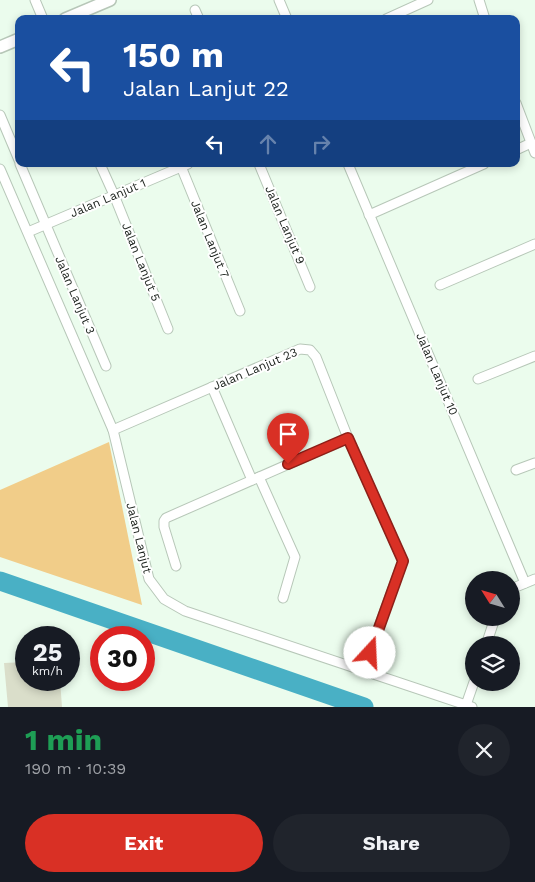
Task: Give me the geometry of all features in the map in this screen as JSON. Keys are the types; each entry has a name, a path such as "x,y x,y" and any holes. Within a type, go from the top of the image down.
{"street":[{"path":"35,0 41,15"},
{"path":"74,15 110,0"},
{"path":"279,0 285,15"},
{"path":"395,15 428,0"},
{"path":"479,0 485,15"},
{"path":"0,47 15,41"},
{"path":"520,114 535,153"},
{"path":"0,115 15,151"},
{"path":"520,148 531,143"},
{"name":"Jalan Lanjut 3","path":"21,167 106,366"},
{"name":"Jalan Lanjut 5","path":"101,167 168,329"},
{"name":"Jalan Lanjut 1","path":"28,232 178,167"},
{"name":"Jalan Lanjut 7","path":"184,167 240,311"},
{"name":"Jalan Lanjut 9","path":"260,167 310,287"},
{"name":"Jalan Lanjut 10","path":"349,167 525,583"},
{"path":"369,215 477,167"},
{"name":"Jalan Lanjut","path":"0,170 113,430 149,579 164,599 185,611 469,706"},
{"path":"440,285 535,244"},
{"name":"Jalan Lanjut 23","path":"113,430 300,349 310,350 316,357 348,438"},
{"path":"478,380 535,356"},
{"path":"212,387 255,479 295,557 283,598"},
{"path":"176,566 164,527 166,518 348,438 403,561 363,670"},
{"path":"516,470 535,462"},
{"path":"520,585 535,579"},
{"path":"469,706 472,691"}],"shaded area":[{"path":"109,442 142,605 0,557 0,490"}],"building":[{"path":"15,662 15,691 61,691 62,707 8,707 4,663"}],"waterway":[{"path":"0,581 364,707"}],"route":[{"path":"288,464 348,438 403,561 370,653"}]}
